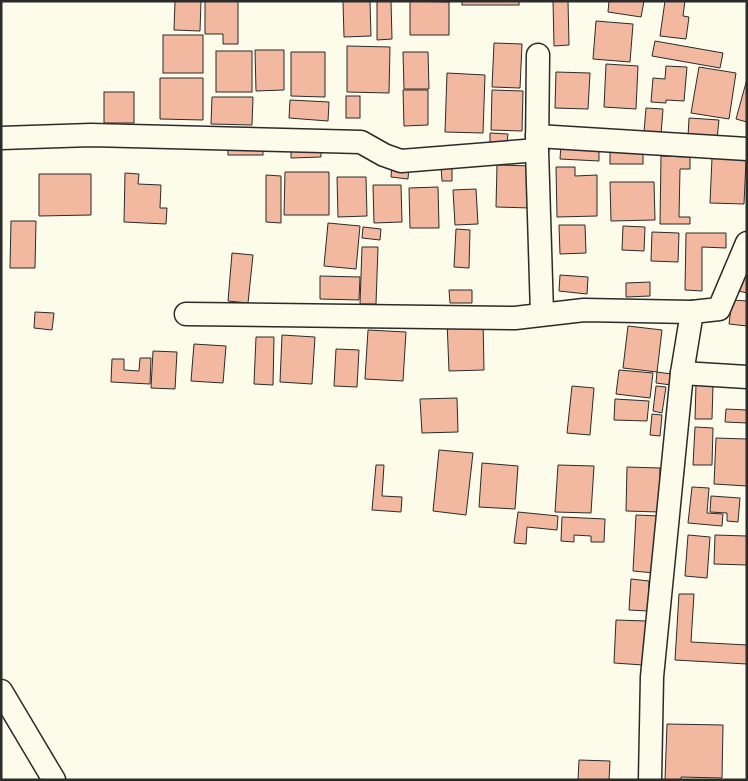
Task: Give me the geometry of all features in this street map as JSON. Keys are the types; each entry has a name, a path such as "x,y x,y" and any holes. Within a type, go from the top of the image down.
{"street":[{"path":"538,55 537,143 542,314"},
{"path":"1,138 91,135 361,142 384,155 402,161 537,143 747,149"},
{"path":"186,314 514,318 584,310 692,312 719,309 747,243"},
{"path":"650,780 652,677 682,373 692,312"},
{"path":"682,373 747,376"},
{"path":"1,691 54,780"}],"building":[{"path":"175,1 201,1 200,31 174,30"},
{"path":"205,1 238,1 238,44 223,44 223,34 205,34"},
{"path":"343,1 370,1 371,36 344,37"},
{"path":"377,1 391,1 392,39 377,40"},
{"path":"410,1 449,2 449,35 410,35"},
{"path":"462,1 519,1 519,5 462,5"},
{"path":"553,1 568,1 569,45 554,46"},
{"path":"609,1 644,1 641,17 608,12"},
{"path":"665,1 685,1 683,16 689,17 686,39 660,36"},
{"path":"596,21 633,24 630,62 593,59"},
{"path":"163,35 203,35 203,73 163,73"},
{"path":"655,41 723,53 720,68 652,56"},
{"path":"494,43 522,44 520,88 492,87"},
{"path":"347,46 390,47 389,93 347,92"},
{"path":"255,50 284,50 284,90 256,91"},
{"path":"216,51 252,51 252,92 216,92"},
{"path":"291,52 325,52 325,97 291,96"},
{"path":"403,52 428,52 429,89 404,89"},
{"path":"606,64 638,66 636,109 604,107"},
{"path":"666,66 687,67 684,101 666,100 666,103 651,102 653,78 665,79"},
{"path":"699,67 736,73 729,119 691,113"},
{"path":"556,72 590,73 588,109 555,108"},
{"path":"447,73 485,75 483,133 445,132"},
{"path":"160,78 203,78 203,120 160,119"},
{"path":"747,79 747,122 736,119"},
{"path":"403,90 428,90 428,125 404,126"},
{"path":"492,90 523,91 522,131 491,130"},
{"path":"104,92 134,92 134,123 104,123"},
{"path":"346,96 360,96 360,118 346,118"},
{"path":"212,97 253,97 252,125 211,124"},
{"path":"290,100 329,102 328,121 289,118"},
{"path":"646,108 663,109 661,134 644,132"},
{"path":"689,118 719,120 717,139 688,137"},
{"path":"490,133 508,134 507,143 490,142"},
{"path":"321,142 321,157 291,158 291,143"},
{"path":"228,143 263,143 263,155 228,155"},
{"path":"561,145 599,147 599,161 560,159"},
{"path":"610,148 643,148 643,164 610,164"},
{"path":"661,156 690,157 690,169 680,169 679,217 690,217 690,224 660,224"},
{"path":"712,158 746,160 744,204 710,203"},
{"path":"392,164 409,166 408,179 391,177"},
{"path":"497,165 532,166 531,208 496,207"},
{"path":"441,166 452,166 452,181 442,181"},
{"path":"556,167 575,167 575,176 597,175 597,216 557,217"},
{"path":"285,172 329,172 329,215 284,215"},
{"path":"125,173 139,174 138,184 161,185 160,208 167,208 166,224 124,222"},
{"path":"39,174 91,174 91,215 39,216"},
{"path":"266,175 281,176 281,223 266,222"},
{"path":"337,177 366,177 367,216 338,217"},
{"path":"610,182 654,182 655,220 611,221"},
{"path":"373,185 401,185 402,222 374,223"},
{"path":"438,187 439,228 410,228 409,188"},
{"path":"476,189 478,224 455,225 453,190"},
{"path":"11,221 36,221 35,268 10,268"},
{"path":"328,223 360,226 356,269 324,266"},
{"path":"559,225 585,225 586,253 560,254"},
{"path":"623,226 645,227 644,251 622,250"},
{"path":"363,227 381,229 380,240 362,238"},
{"path":"456,229 470,230 469,268 454,267"},
{"path":"652,232 679,233 678,262 651,261"},
{"path":"686,233 726,233 726,248 702,247 702,291 685,290"},
{"path":"362,247 378,247 376,304 360,304"},
{"path":"232,253 253,255 248,303 228,301"},
{"path":"742,271 747,272 747,293 739,291"},
{"path":"560,275 588,277 587,294 559,291"},
{"path":"320,276 360,277 359,300 320,299"},
{"path":"650,282 650,296 626,297 626,283"},
{"path":"449,290 472,290 472,303 450,303"},
{"path":"732,300 747,301 747,326 729,324"},
{"path":"35,312 54,313 52,330 34,328"},
{"path":"483,320 484,370 449,371 447,321"},
{"path":"628,326 662,330 657,372 623,368"},
{"path":"368,330 406,332 403,381 365,379"},
{"path":"282,335 315,337 312,384 280,382"},
{"path":"256,337 274,337 273,385 254,384"},
{"path":"194,344 226,346 223,383 191,381"},
{"path":"336,349 359,350 357,387 334,386"},
{"path":"153,351 177,352 175,389 151,388"},
{"path":"140,358 151,358 150,384 111,382 112,359 124,359 124,370 139,371"},
{"path":"619,370 653,373 650,398 616,394"},
{"path":"657,372 671,374 671,385 656,383"},
{"path":"696,384 713,385 712,419 695,419"},
{"path":"572,386 594,388 590,435 567,433"},
{"path":"656,386 666,387 662,413 653,411"},
{"path":"457,398 458,432 422,433 420,399"},
{"path":"615,399 649,401 647,421 614,420"},
{"path":"726,409 747,410 747,423 725,422"},
{"path":"652,414 662,415 660,436 650,435"},
{"path":"695,427 713,428 712,465 693,465"},
{"path":"716,438 747,439 747,486 714,484"},
{"path":"439,450 473,453 466,515 433,511"},
{"path":"482,463 518,466 515,509 479,507"},
{"path":"376,465 384,465 382,496 402,497 401,512 372,510"},
{"path":"558,465 594,466 591,513 555,512"},
{"path":"627,467 660,468 659,512 626,511"},
{"path":"692,487 709,488 707,513 723,514 722,526 688,523"},
{"path":"711,496 740,498 738,522 727,521 727,513 710,512"},
{"path":"518,512 558,516 557,530 527,527 526,544 514,543"},
{"path":"636,515 659,516 655,573 633,571"},
{"path":"562,517 605,519 604,542 591,542 591,536 574,535 574,542 561,541"},
{"path":"688,535 710,537 707,578 685,576"},
{"path":"715,535 747,536 747,565 714,564"},
{"path":"631,579 649,581 648,611 629,610"},
{"path":"679,594 694,594 691,642 747,645 747,664 675,660"},
{"path":"616,620 646,621 643,665 614,663"},
{"path":"667,724 723,725 722,778 681,777 681,780 665,780"},
{"path":"579,760 610,761 609,780 578,780"}]}
